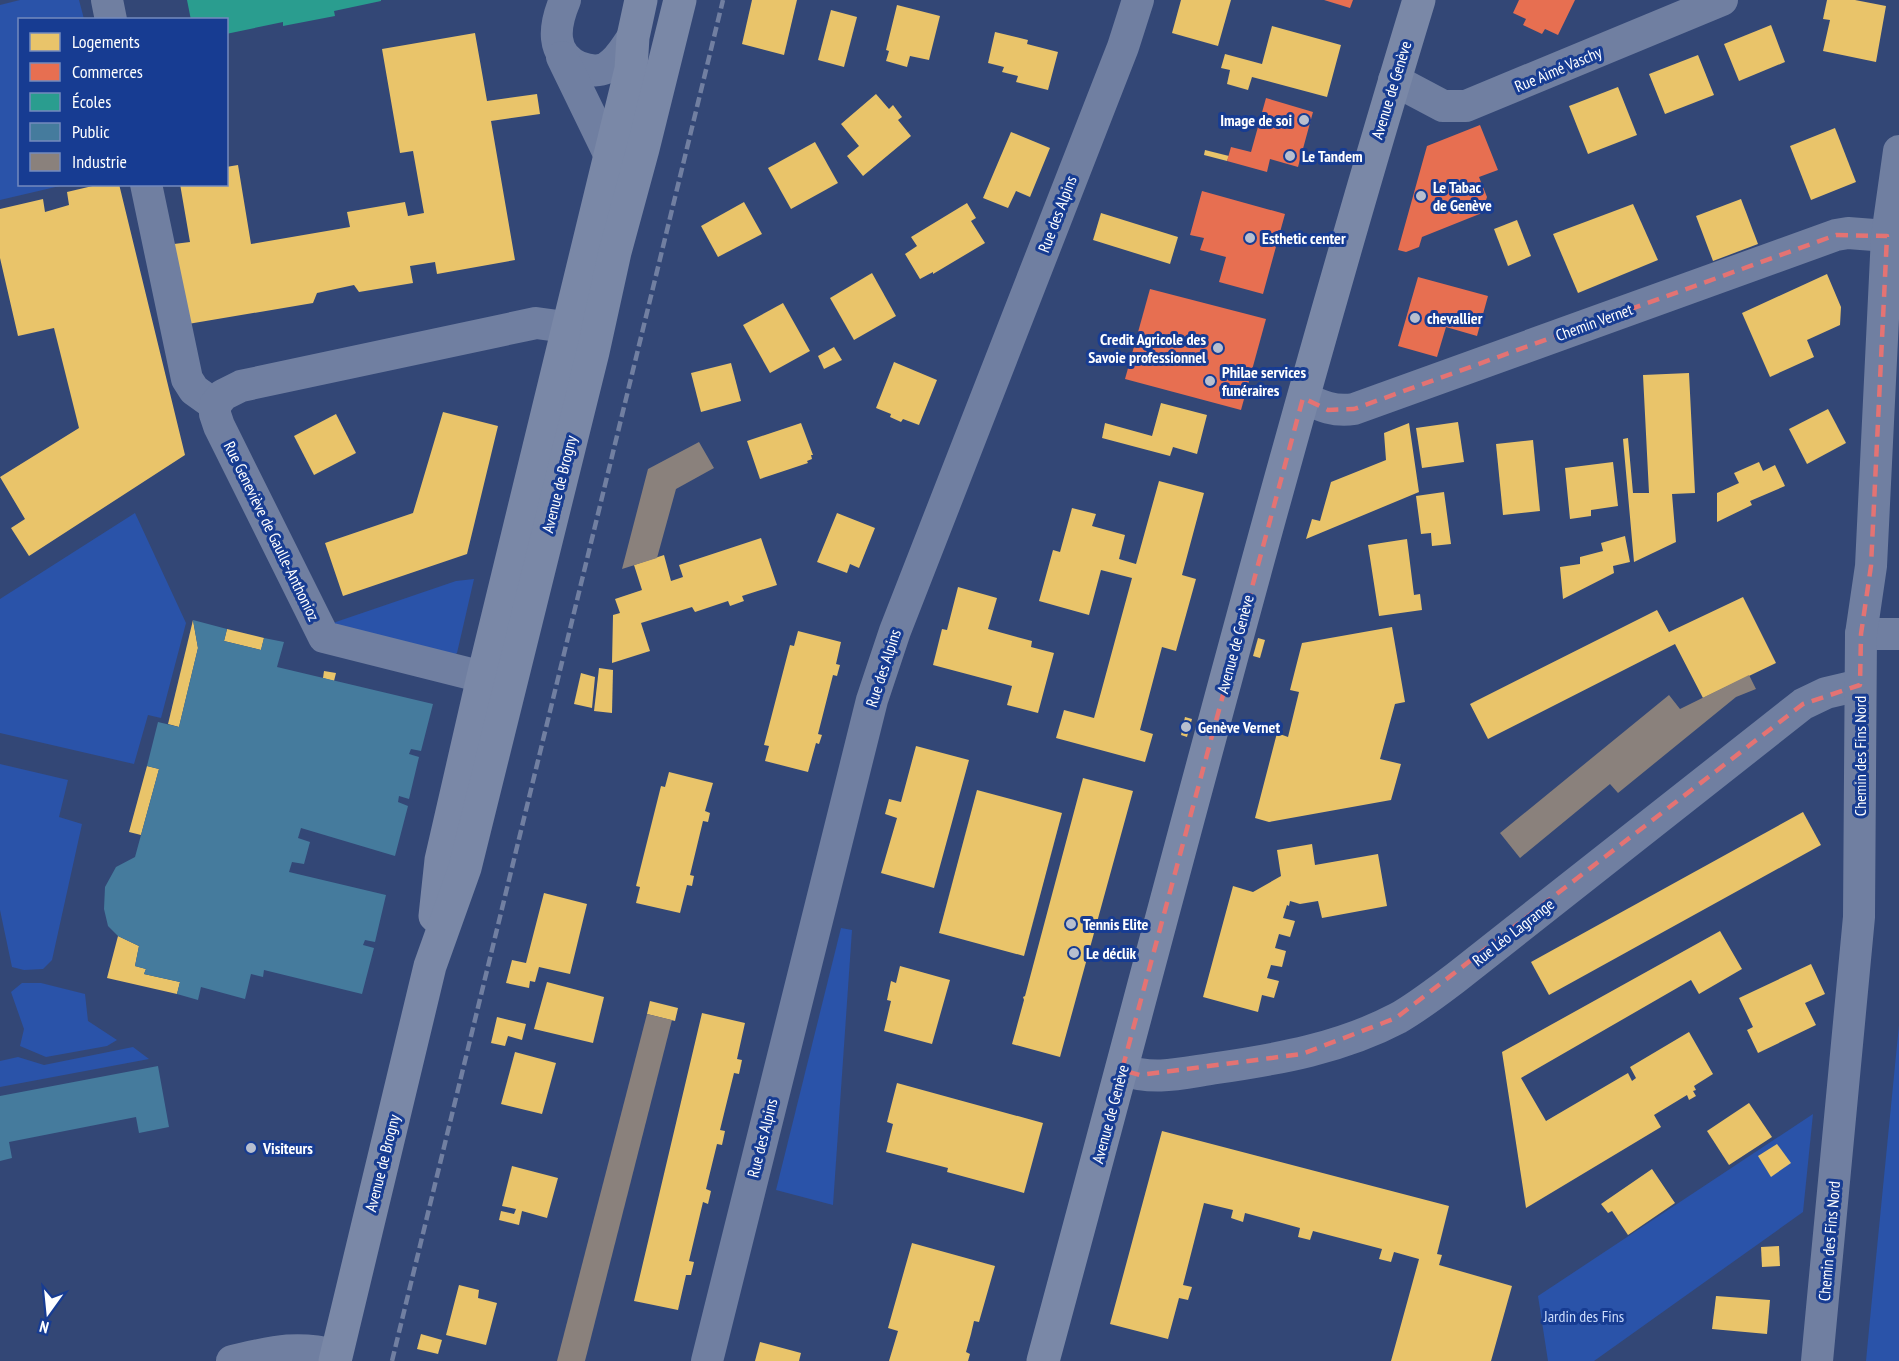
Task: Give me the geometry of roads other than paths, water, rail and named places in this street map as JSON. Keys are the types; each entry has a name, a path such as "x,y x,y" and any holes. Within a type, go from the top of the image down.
{"main road":[{"name":"Avenue de Brogny","path":"430,966 441,860 483,676 632,69 633,37 641,0"},
{"name":"Avenue de Brogny","path":"336,1358 430,966 465,868 615,252 680,0"},
{"name":"Avenue de Genève","path":"1043,1361 1225,680 1394,80 1419,0"},
{"path":"611,158 618,179 615,252"}],"street":[{"path":"107,0 111,18"},
{"path":"565,0 557,27 557,44 611,158"},
{"name":"Rue des Alpins","path":"707,1361 872,700 906,602 1118,58 1138,0"},
{"name":"Rue Aimé Vaschy","path":"1394,80 1443,106 1466,106 1722,0"},
{"path":"562,57 586,70 604,69 616,61 633,37"},
{"name":"Chemin des Fins Nord","path":"1817,1361 1859,917 1861,634 1871,566 1887,236 1899,151"},
{"path":"146,186 187,379 194,390 215,405 223,395 241,386 536,323 569,330"},
{"name":"Chemin Vernet","path":"1304,398 1328,410 1353,409 1836,235 1848,233 1887,236"},
{"name":"Rue Geneviève de Gaulle-Anthonioz","path":"215,405 219,426 324,637 483,676"},
{"path":"1861,634 1899,634"},
{"name":"Rue Léo Lagrange","path":"1122,1070 1140,1076 1161,1076 1273,1060 1334,1044 1396,1018 1450,981 1803,704 1826,693 1860,685"},
{"path":"232,1361 281,1350 297,1349 316,1350 336,1358"}],"railway":[{"path":"392,1361 723,0"}],"place":[{"name":"Image de soi","path":"1304,120"},
{"name":"Le Tandem","path":"1290,156"},
{"name":"Le Tabac de Genève","path":"1421,196"},
{"name":"Esthetic center","path":"1250,238"},
{"name":"chevallier","path":"1415,318"},
{"name":"Credit Agricole des Savoie professionnel","path":"1218,348"},
{"name":"Philae services funéraires","path":"1210,381"},
{"name":"Genève Vernet","path":"1186,727"},
{"name":"Tennis Elite","path":"1071,924"},
{"name":"Le déclik","path":"1074,953"},
{"name":"Visiteurs","path":"251,1148"}],"park label":[{"name":"Jardin des Fins","path":"1584,1316"}]}
